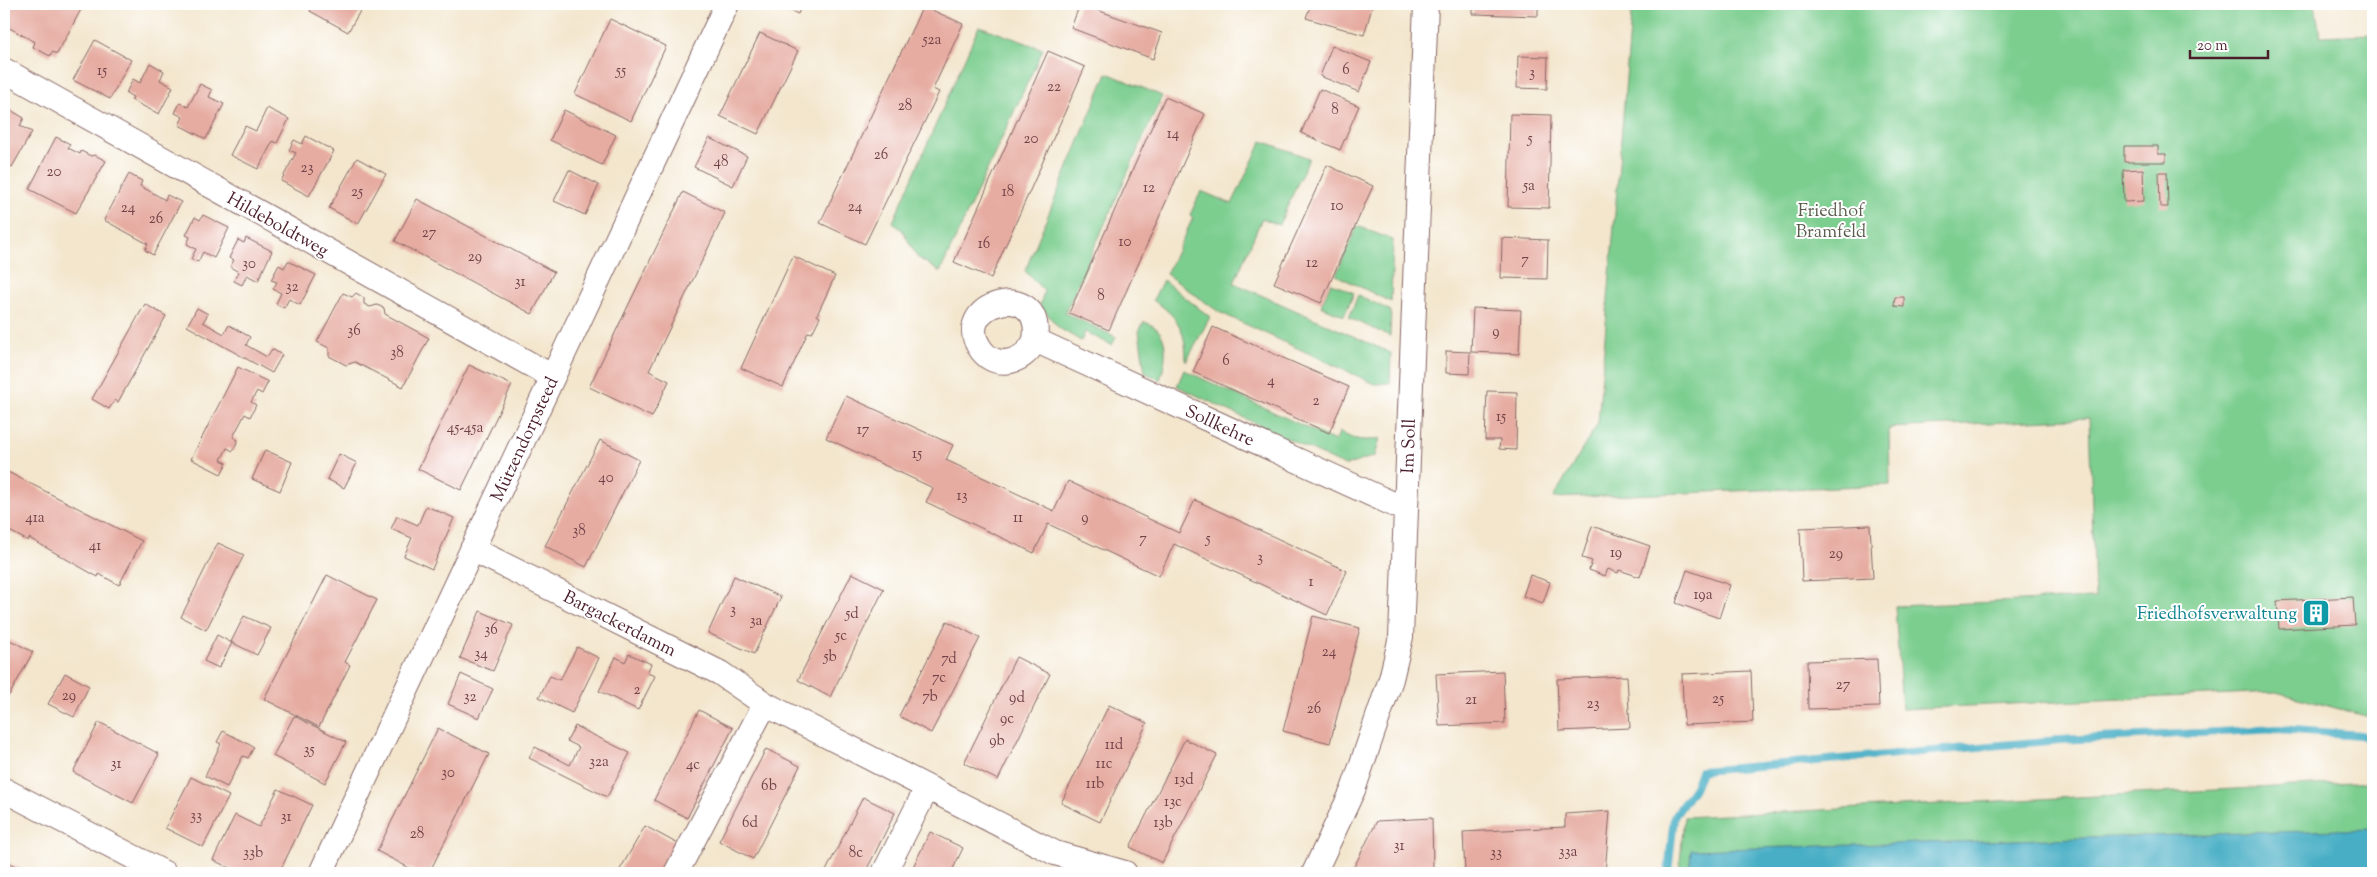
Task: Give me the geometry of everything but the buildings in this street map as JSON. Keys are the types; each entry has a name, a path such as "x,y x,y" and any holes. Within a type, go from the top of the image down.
{"street":[{"name":"Mützendorpsteed","path":"321,873 727,4"},
{"name":"Im Soll","path":"1314,873 1353,790 1391,679 1401,636 1426,4"},
{"name":"Hildeboldtweg","path":"4,70 553,377"},
{"name":"Sollkehre","path":"1035,340 1406,510"},
{"name":"Bargackerdamm","path":"472,548 720,673 764,704 1055,854 1125,873"},
{"path":"680,866 764,704"},
{"path":"884,873 928,788"},
{"path":"4,790 164,873"}],"green space":[{"name":"Friedhof Bramfeld","path":"1632,4 2189,4 2190,9 2252,4 2315,4 2320,36 2373,34 2373,718 2276,692 1902,709 1895,606 2095,598 2089,418 1889,428 1890,485 1553,498 1598,423"},
{"path":"979,26 1043,49 940,272 917,257 903,231 893,222"},
{"path":"1107,73 1162,96 1065,313 1116,337 1112,345 1085,332 1081,341 1059,328 1040,305 1044,291 1025,271"},
{"path":"1262,141 1309,158 1279,225 1262,218 1234,283 1391,353 1390,383 1375,384 1219,312 1166,274 1193,218 1190,215 1201,191 1232,204"},
{"path":"1357,226 1393,240 1391,302 1336,275"},
{"path":"1163,280 1210,317 1186,362 1186,351 1179,326 1169,312 1153,300"},
{"path":"1331,283 1354,293 1344,316 1321,306"},
{"path":"1358,295 1391,311 1390,336 1349,318"},
{"path":"1144,322 1159,331 1163,338 1165,354 1160,380 1145,372 1139,331"},
{"path":"1184,370 1335,441 1340,432 1359,440 1380,438 1375,456 1345,466 1177,386"},
{"path":"2373,782 2373,873 1679,873 1684,817"}],"water":[{"path":"2373,829 2373,873 1689,873 1691,850"}],"waterway":[{"path":"1668,873 1674,817 1695,787 1701,771 2060,740 2279,729 2361,735 2373,741"}],"place":[{"name":"Friedhofsverwaltung","path":"2316,613"}]}
